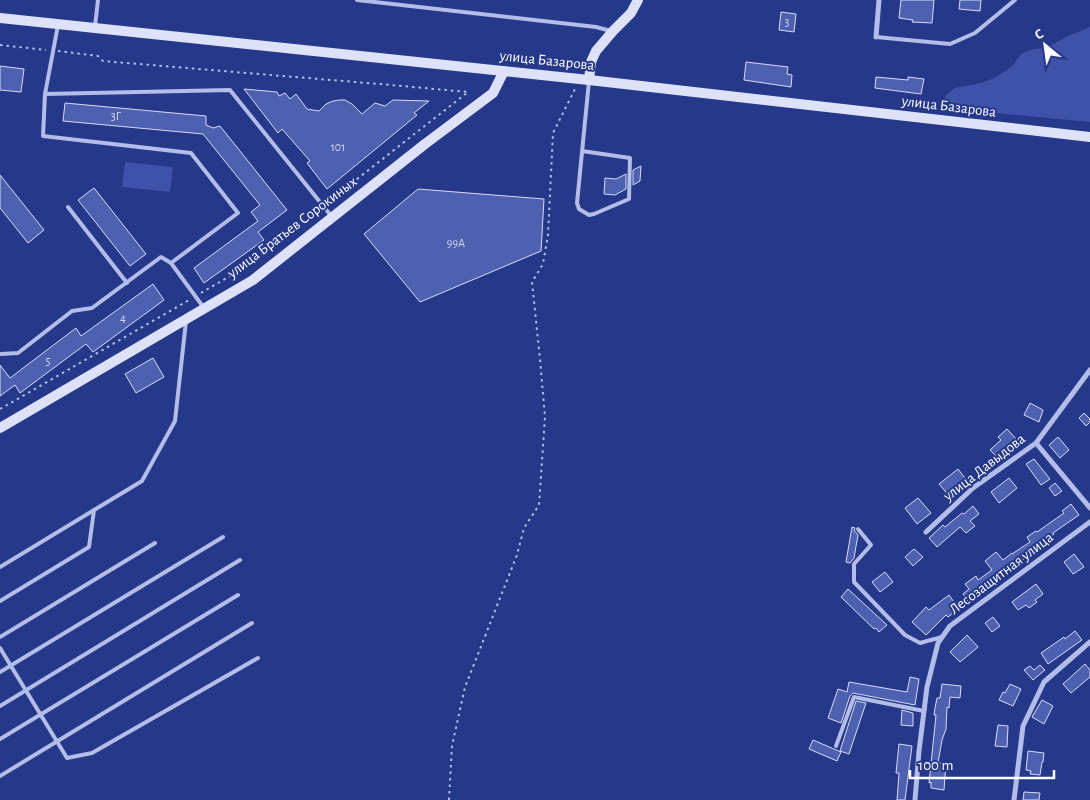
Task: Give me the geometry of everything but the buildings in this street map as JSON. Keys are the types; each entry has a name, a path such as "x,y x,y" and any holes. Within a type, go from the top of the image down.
{"main road":[{"path":"584,79 596,51 631,13 638,0"},
{"name":"улица Базарова","path":"0,18 584,79 1090,137"},
{"name":"улица Братьев Сорокиных","path":"0,428 253,280 494,92 504,71"}],"street":[{"path":"876,37 880,0"},
{"name":"улица Давыдова","path":"926,532 974,488 1036,443 1090,370"},
{"path":"1036,443 1090,508"},
{"name":"Лесозащитная улица","path":"915,800 927,687 938,643 950,626 1090,522"},
{"path":"1014,800 1023,726 1044,682 1090,642"}],"lane":[{"path":"95,28 98,0"},
{"path":"357,0 596,27 613,31"},
{"path":"876,37 950,44 975,33 1015,0"},
{"path":"58,24 45,94 43,136 191,153 238,213 171,263"},
{"path":"582,151 630,158 628,199 594,214 589,215 579,209 577,203 582,151 584,79"},
{"path":"45,94 230,90 332,217"},
{"path":"68,207 127,283"},
{"path":"0,354 18,353 72,311 92,308 161,258 171,263 204,308"},
{"path":"0,567 142,482 176,421 186,319"},
{"path":"0,601 89,547 94,510"},
{"path":"858,529 871,545 854,564 854,582 905,635 920,643 942,637"},
{"path":"0,672 223,536"},
{"path":"0,637 155,543"},
{"path":"0,706 240,560"},
{"path":"0,739 238,594"},
{"path":"0,776 252,623"},
{"path":"0,648 66,758 92,753 258,658"},
{"path":"836,746 854,698 924,712"}],"path":[{"path":"0,45 98,56 103,61 468,92 245,267 0,410"},
{"path":"449,800 452,746 465,687 517,555 524,528 539,505 545,417 532,282 543,264 548,234 554,133 584,79"}],"shaded area":[{"path":"1090,27 1090,122 942,108 946,95 955,88 992,79 1013,65 1021,54 1033,49 1046,48"},
{"path":"125,162 173,167 170,192 122,187"}]}
